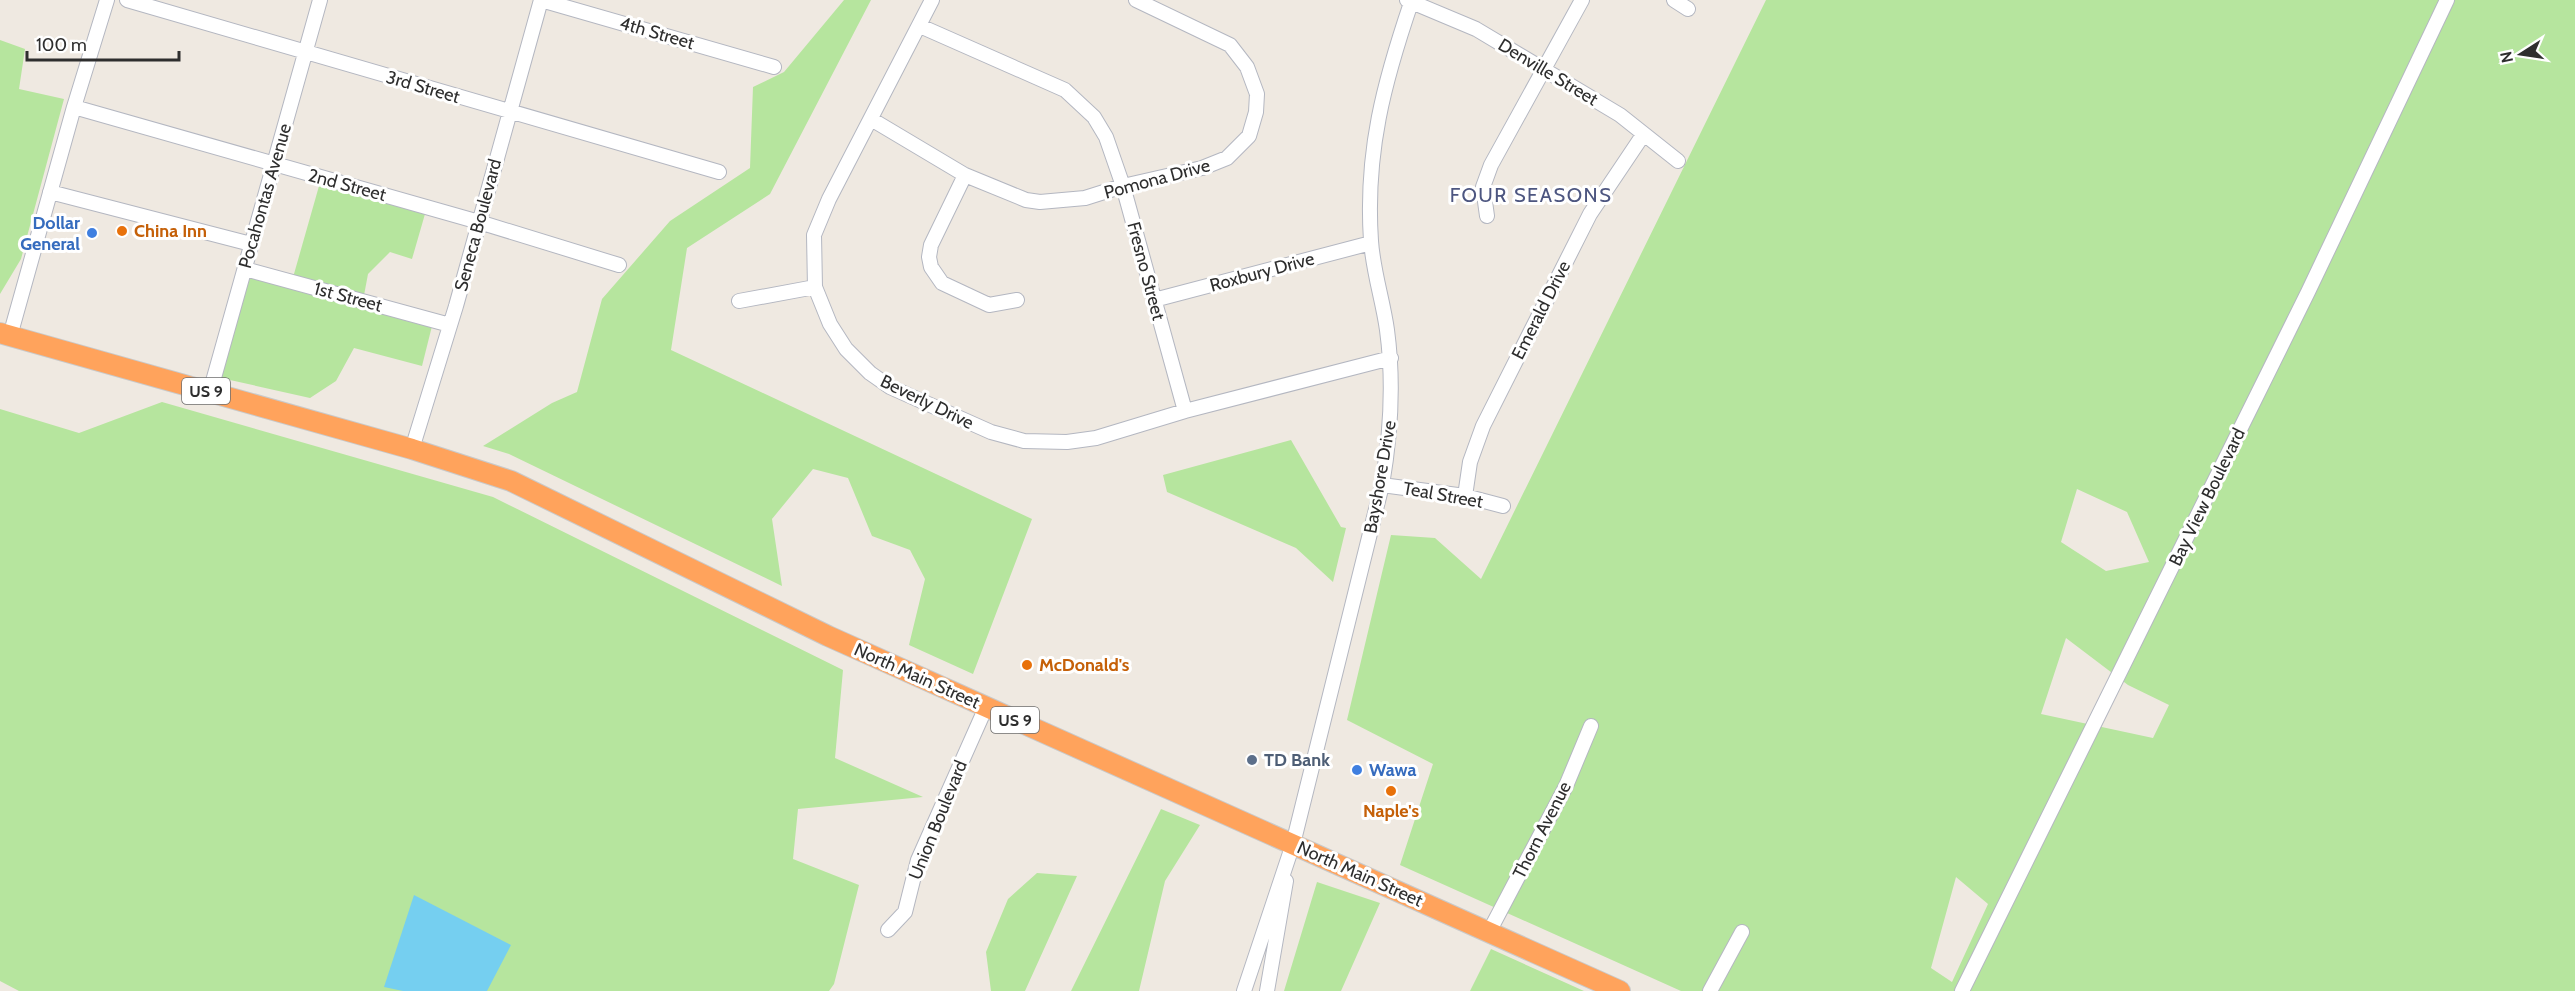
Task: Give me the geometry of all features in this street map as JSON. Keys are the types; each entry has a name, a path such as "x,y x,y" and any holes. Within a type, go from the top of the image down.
{"highway":[{"name":"US 9","path":"5,334 412,449"},
{"name":"North Main Street","path":"412,449 511,481 542,494 817,631 1620,991"}],"street":[{"path":"5,334 108,0"},
{"name":"3rd Street","path":"127,0 305,54 719,172"},
{"name":"Pocahontas Avenue","path":"210,392 320,0"},
{"name":"4th Street","path":"541,0 774,67"},
{"name":"Seneca Boulevard","path":"412,449 450,325 541,0"},
{"name":"Beverly Drive","path":"932,0 814,235 815,286 830,324 846,349 870,373 900,392 991,432 1024,441 1067,442 1096,438 1185,411 1391,358"},
{"name":"Pomona Drive","path":"871,119 965,175 1026,200 1040,202 1085,198 1123,186 1202,168 1227,158 1249,136 1258,102 1251,74 1230,45 1136,0"},
{"path":"1487,216 1483,187 1491,165 1517,114 1582,0"},
{"path":"1674,0 1688,9"},
{"name":"Bay View Boulevard","path":"1962,991 2308,292 2447,0"},
{"name":"Denville Street","path":"1410,1 1476,29 1620,115 1678,161"},
{"name":"Bayshore Drive","path":"1293,844 1383,485 1392,416 1391,358 1371,243 1369,186 1375,126 1389,69 1410,1"},
{"name":"Fresno Street","path":"920,26 1065,90 1082,102 1106,137 1123,186 1185,411"},
{"name":"2nd Street","path":"74,107 479,222 619,265"},
{"name":"Emerald Drive","path":"1465,496 1470,462 1483,426 1590,214 1643,135"},
{"path":"965,175 932,244 929,256 931,267 942,284 980,302 989,305 1017,300"},
{"path":"50,192 251,244"},
{"name":"Roxbury Drive","path":"1154,300 1371,243"},
{"name":"1st Street","path":"245,269 450,325"},
{"path":"738,301 815,286"},
{"name":"Teal Street","path":"1383,485 1465,496 1503,506"},
{"name":"Union Boulevard","path":"888,930 905,912 918,860 986,707"},
{"name":"Thorn Avenue","path":"1489,932 1566,786 1591,726"},
{"path":"1244,991 1293,844"},
{"path":"1267,991 1293,844"},
{"path":"1710,991 1742,932"}],"green space":[{"path":"844,0 871,0 770,194 687,248 671,350 1032,519 973,674 909,645 925,579 910,550 872,536 848,478 813,469 772,519 782,586 509,454 483,446 552,403 577,392 602,299 670,221 750,168 753,87 784,72"},
{"path":"1766,0 2575,0 2575,991 1681,991 1400,865 1433,764 1347,720 1391,535 1435,538 1481,579","holes":["2077,489 2127,512 2149,562 2106,571 2061,542","2066,638 2128,685 2169,705 2153,738 2041,714","1956,877 1988,904 1952,982 1931,968"]},
{"path":"0,40 25,49 19,89 64,99 21,259 0,294"},
{"path":"321,179 425,214 412,259 390,252 368,274 362,306 432,326 422,366 354,348 336,381 310,398 221,378 250,277 290,288"},
{"path":"162,402 493,497 843,670 835,758 923,797 798,809 793,859 859,885 834,984 829,991 19,991 0,981 0,409 79,433"},
{"path":"1291,440 1341,527 1346,528 1333,582 1296,548 1167,492 1163,475"},
{"path":"1161,809 1200,825 1165,881 1139,991 1071,991"},
{"path":"1037,873 1077,876 1025,991 991,991 986,952 1008,899"},
{"path":"1317,882 1380,903 1341,991 1284,991"},
{"path":"1491,949 1584,991 1470,991"}],"water":[{"path":"414,895 511,945 487,991 403,991 384,987"}],"place":[{"name":"China Inn","path":"122,231"},
{"name":"Dollar General","path":"92,233"},
{"name":"McDonald's","path":"1027,665"},
{"name":"TD Bank","path":"1252,760"},
{"name":"Wawa","path":"1357,770"},
{"name":"Naple's","path":"1391,791"}],"district":[{"name":"FOUR SEASONS","path":"1531,195"}]}
